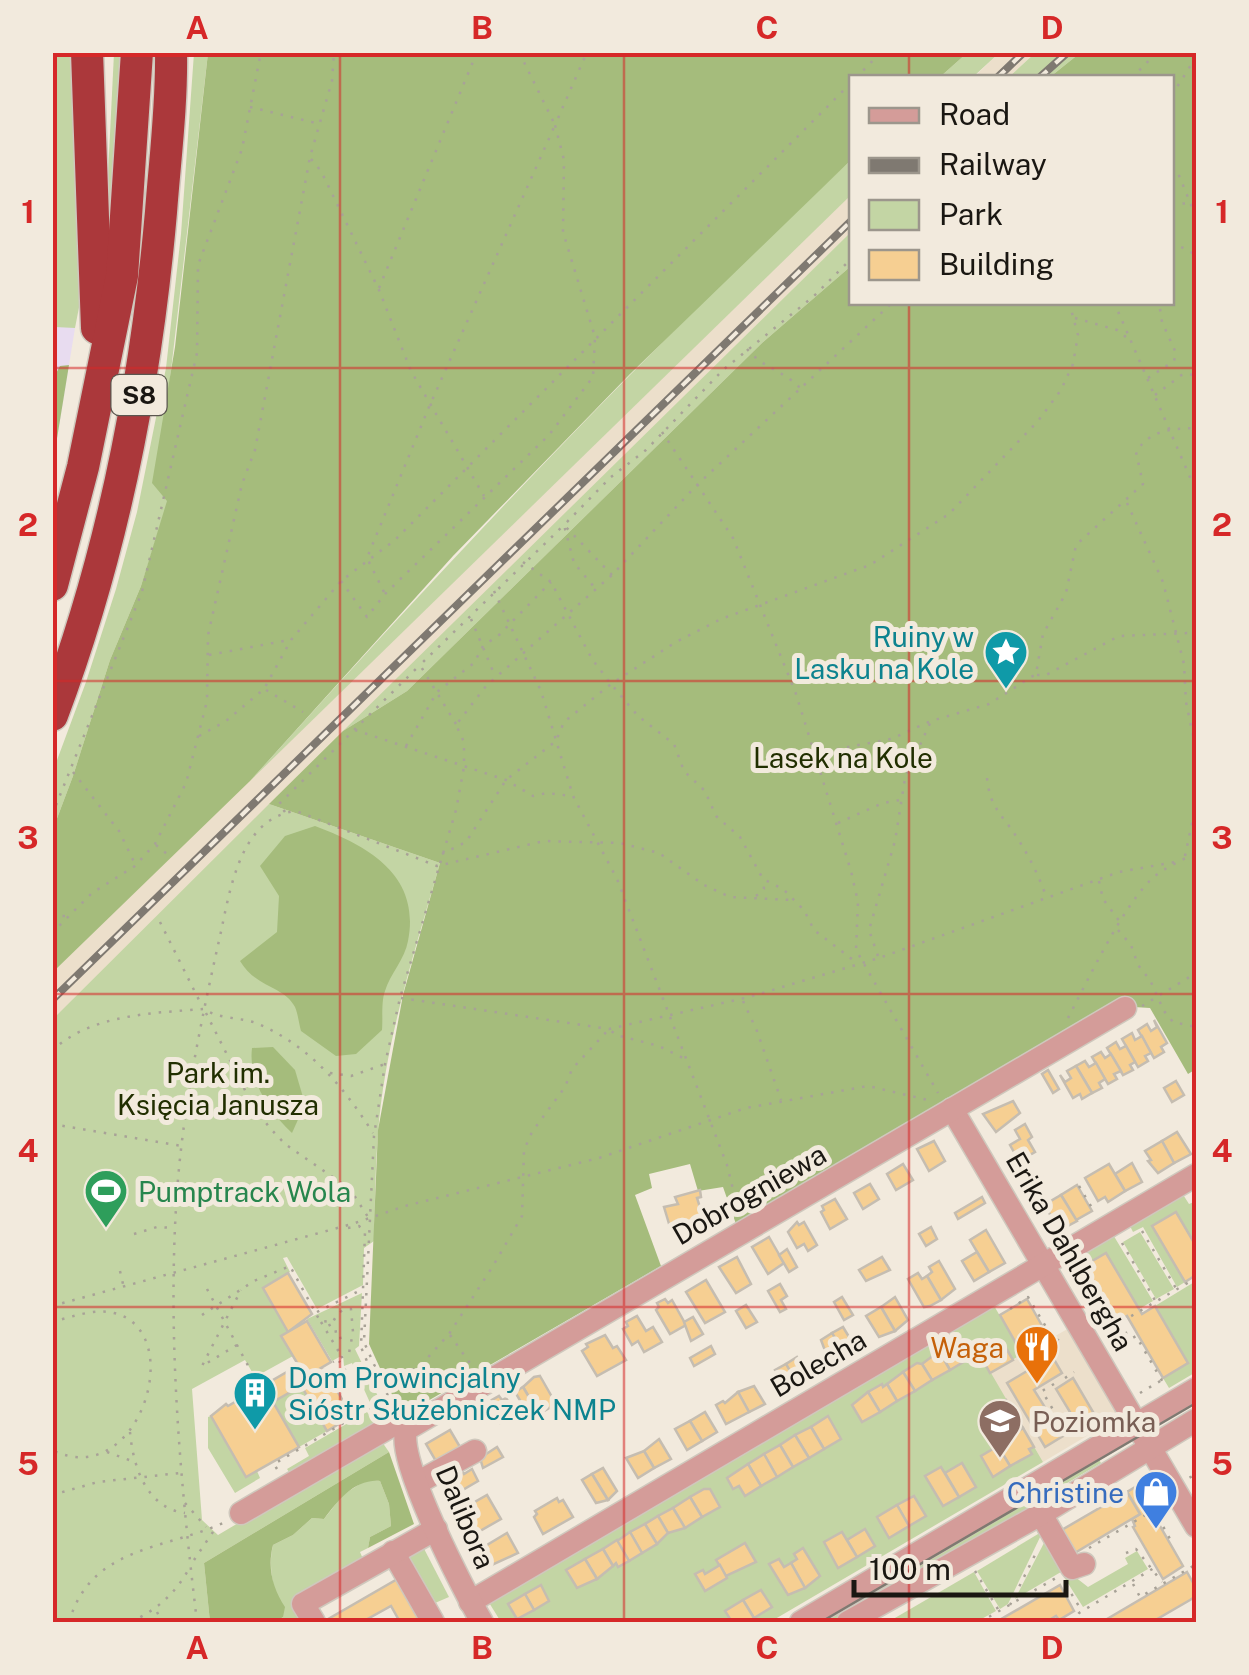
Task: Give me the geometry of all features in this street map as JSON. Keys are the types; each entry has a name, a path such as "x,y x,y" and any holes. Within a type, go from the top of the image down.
{"highway":[{"path":"87,52 97,274"},
{"path":"96,404 97,274 108,52"},
{"name":"S8","path":"52,585 122,276 137,52"},
{"name":"S8","path":"52,716 104,556 134,426 152,307 172,57"}],"street":[{"name":"Dobrogniewa","path":"242,1512 380,1432 483,1384 1130,1008"},
{"name":"Erika Dahlbergha","path":"946,1113 1044,1264 1196,1526"},
{"name":"Bolecha","path":"431,1618 472,1605 1196,1174"},
{"path":"801,1622 1196,1389"},
{"path":"848,1622 1042,1526 1150,1448 1196,1420"},
{"name":"Dalibora","path":"403,1423 404,1448 417,1484 472,1605"},
{"path":"417,1484 474,1451"},
{"path":"1042,1526 1072,1568 1086,1556"},
{"path":"314,1622 303,1604 436,1530"},
{"path":"393,1552 431,1618"}],"path":[{"path":"52,815 142,592 197,353 198,264 242,148 261,52"},
{"path":"52,933 92,893 135,866 154,844 186,783 207,701 208,635 242,484 259,433 310,157 332,81 334,52"},
{"path":"378,290 478,52"},
{"path":"341,581 366,617 484,496 549,436 593,378 595,337 562,232 564,160 555,125 520,52"},
{"path":"385,594 368,558 429,407 587,52"},
{"path":"859,75 881,52"},
{"path":"1135,75 1157,52"},
{"path":"1174,92 1196,57"},
{"path":"198,737 226,722 264,689 291,640 341,581 396,540 849,85"},
{"path":"248,106 320,124"},
{"path":"310,157 378,290 429,407 484,496"},
{"path":"1174,169 1194,204 1196,217"},
{"path":"1174,243 1196,255"},
{"path":"285,812 279,804 523,562 611,477 646,450 746,348 814,296 849,261"},
{"path":"456,725 496,678 612,575 697,486 891,305"},
{"path":"441,854 466,842 506,780 556,741 564,722 611,684 676,642 760,603 870,565 950,514 1038,421 1060,390 1073,364 1078,334 1070,305"},
{"path":"1115,305 1196,491"},
{"path":"1147,379 1174,360 1176,352 1162,322 1160,305"},
{"path":"1073,317 1117,330 1132,342"},
{"path":"746,348 762,366 786,372 802,390"},
{"path":"1154,396 1183,374 1196,375"},
{"path":"1036,674 1043,634 1066,593 1076,545 1143,484 1136,452 1150,436 1167,429 1196,428"},
{"path":"662,432 734,538 796,694 836,823 858,902 856,950 939,1094 946,1113"},
{"path":"1126,502 1163,582 1184,664 1186,702 1196,750"},
{"path":"564,525 612,575"},
{"path":"564,525 574,562 596,589"},
{"path":"523,562 551,582 592,659 638,716 674,744 684,771 705,791 716,816 740,837 762,879 764,889 755,898"},
{"path":"405,748 437,692 474,662 483,646 551,582"},
{"path":"494,591 541,692 573,796 600,842 727,1165 735,1204 748,1229"},
{"path":"470,616 496,678"},
{"path":"814,753 891,739 931,721 989,704 1036,674 1046,675 1119,636 1196,630"},
{"path":"208,656 291,640"},
{"path":"403,1423 364,1342 374,1136 400,998 456,810 464,766 464,742 420,665"},
{"path":"264,689 303,712"},
{"path":"878,958 869,930 895,841 906,778 931,721"},
{"path":"354,730 506,780 533,796 546,792 573,796"},
{"path":"71,769 119,831 135,866"},
{"path":"1185,859 1196,804 1196,773"},
{"path":"986,778 996,812 1036,869 1046,898"},
{"path":"836,823 900,800"},
{"path":"197,1622 182,1472 173,1274 182,1146 204,1009 237,864 256,834 285,812 296,811 437,866 544,842 620,843 658,853 704,885 730,897 792,900"},
{"path":"154,844 167,854"},
{"path":"400,998 609,1030 742,999 878,958 1099,880 1196,853"},
{"path":"1058,1048 1068,1017 1131,903 1174,862"},
{"path":"762,879 783,889 804,910 814,930 858,964"},
{"path":"1099,880 1104,899 1121,922"},
{"path":"52,916 69,916"},
{"path":"160,922 252,1104 284,1144 350,1190 370,1219"},
{"path":"1118,929 1164,1011 1173,1022 1196,1028"},
{"path":"1130,1008 1196,973"},
{"path":"742,999 758,1031 782,1103"},
{"path":"52,1051 73,1035 97,1025 204,1009 210,1014 254,1023 287,1038 329,1072 374,1136"},
{"path":"609,1030 684,1058"},
{"path":"382,1399 401,1378 423,1363 448,1334 494,1266 522,1216 524,1150 532,1132 565,1088 572,1069 609,1030"},
{"path":"329,1072 351,1076 385,1064"},
{"path":"52,1306 405,1206 599,1158 746,1108 868,1086 926,1097 946,1113"},
{"path":"52,1124 182,1146"},
{"path":"1080,1186 1100,1222"},
{"path":"1040,1222 1051,1218"},
{"path":"370,1219 366,1232 362,1353 391,1419 380,1432"},
{"path":"352,1224 366,1232"},
{"path":"348,1228 359,1226"},
{"path":"134,1234 157,1227 176,1228"},
{"path":"1156,1302 1120,1242 1131,1235 1142,1229 1177,1290"},
{"path":"202,1315 242,1289 290,1266 337,1360 349,1376 336,1384"},
{"path":"120,1271 124,1287"},
{"path":"1098,1336 1196,1278"},
{"path":"316,1313 364,1288"},
{"path":"207,1289 252,1374 245,1377"},
{"path":"236,1346 202,1366 242,1289"},
{"path":"1010,1310 1028,1297 1052,1337 1064,1343"},
{"path":"329,1323 345,1309 352,1310 349,1353 337,1360"},
{"path":"52,1322 93,1312 114,1312 132,1321 149,1349 150,1380 147,1396 120,1444 106,1452 64,1456 52,1450"},
{"path":"1123,1320 1130,1339"},
{"path":"320,1321 329,1323"},
{"path":"329,1323 333,1332 339,1331 341,1341 349,1341"},
{"path":"448,1334 460,1344 483,1384"},
{"path":"1108,1352 1136,1336 1168,1391"},
{"path":"1065,1378 1074,1372"},
{"path":"1134,1396 1162,1380"},
{"path":"1054,1384 1042,1391 1064,1428"},
{"path":"278,1470 274,1464 369,1408"},
{"path":"130,1432 134,1462 141,1477 160,1504 186,1513"},
{"path":"106,1452 134,1462"},
{"path":"1184,1466 1196,1487"},
{"path":"52,1496 98,1482 182,1472"},
{"path":"1189,1480 1196,1476"},
{"path":"1138,1482 1170,1539"},
{"path":"185,1503 207,1528"},
{"path":"1086,1556 1162,1506"},
{"path":"1163,1527 1171,1522"},
{"path":"69,1622 87,1586 116,1561 188,1533 218,1526 179,1587 156,1610 131,1622"},
{"path":"1010,1605 1042,1526"},
{"path":"1126,1553 1136,1549 1163,1583"},
{"path":"1131,1582 1140,1597 1195,1565"},
{"path":"1072,1622 1082,1611 1154,1568"},
{"path":"974,1570 999,1611"},
{"path":"1060,1576 1082,1611"},
{"path":"983,1622 1055,1578"},
{"path":"156,1610 162,1622"}],"shaded area":[{"path":"999,53 1035,53 1011,75 976,75"},
{"path":"849,196 849,234 53,1020 53,972"},
{"path":"53,273 70,327 75,328 53,463"},
{"path":"1071,1327 1122,1415 1043,1462 990,1373"}],"green space":[{"path":"1035,52 1080,53 1052,75 1011,75"},
{"path":"56,53 75,53 81,297 75,328 55,327 53,340"},
{"path":"114,53 123,53 108,267 106,215"},
{"path":"194,53 208,53 168,396 168,501 53,829 53,771 116,589 137,512 166,368 181,234"},
{"path":"208,53 967,53 942,75 849,75 849,162 630,374 453,556 250,781 53,972 53,829 110,660 141,586 167,501 152,483 175,347"},
{"path":"967,53 999,53 975,75 942,75"},
{"name":"Lasek na Kole","path":"1080,53 1196,53 1196,1069 1188,1074 1150,1008 1134,1007 736,1224 723,1187 698,1191 690,1164 649,1174 652,1188 635,1195 661,1266 426,1402 400,1412 369,1344 378,1130 403,995 440,863 269,804 343,731 407,691 762,343 849,268 849,305 1174,305 1174,75 1052,75"},
{"path":"849,162 849,197 250,781 544,464"},
{"path":"849,234 849,268 762,343 407,691 343,731"},
{"path":"69,365 53,463 53,379 60,366"},
{"name":"Park im. Księcia Janusza","path":"269,804 440,863 387,1064 378,1133 374,1241 364,1248 363,1285 317,1309 287,1257 283,1258 290,1272 263,1288 288,1332 282,1337 293,1356 255,1377 245,1360 192,1389 202,1520 218,1535 380,1439 389,1452 204,1563 210,1622 53,1622 52,1020"},
{"path":"315,826 354,843 386,866 406,898 410,918 404,954 385,991 382,1030 356,1054 336,1056 301,1031 290,1000 254,977 240,961 277,932 279,896 260,866 285,836"},
{"path":"273,1047 295,1070 305,1104 292,1133 268,1105 253,1072 252,1048"},
{"path":"1182,1193 1196,1207 1196,1246 1176,1212 1152,1226 1185,1282 1177,1287 1143,1227 1133,1232 1129,1224"},
{"path":"1140,1232 1174,1289 1156,1299 1123,1242"},
{"path":"1112,1233 1153,1301 1139,1309 1106,1253 1082,1268 1115,1323 1103,1330 1063,1262"},
{"path":"1196,1281 1196,1372 1169,1388 1163,1378 1188,1362 1155,1306"},
{"path":"362,1293 359,1346 355,1349 389,1419 385,1422 372,1407 352,1363 344,1366 343,1355 332,1361 307,1319"},
{"path":"993,1304 1022,1354 991,1373 1043,1462 770,1622 501,1622 488,1601"},
{"path":"301,1386 327,1431 299,1447 273,1402"},
{"path":"367,1412 377,1426 292,1476 287,1469 309,1456 305,1448"},
{"path":"211,1416 246,1477 257,1471 260,1478 235,1493 208,1448"},
{"path":"389,1452 414,1524 368,1548 370,1537 391,1526 389,1504 380,1481 362,1483 348,1492 324,1519 312,1518 293,1535 273,1545 271,1570 285,1607 283,1617 275,1622 210,1622 204,1563"},
{"path":"1098,1458 1101,1463 1040,1499 1044,1507 837,1622 818,1622"},
{"path":"366,1480 380,1481 389,1504 391,1526 370,1537 368,1548 360,1552 363,1559 297,1603 309,1622 275,1622 283,1617 271,1572 273,1545 293,1535 312,1518 324,1519 343,1495"},
{"path":"1043,1531 1008,1604 1000,1609 977,1571"},
{"path":"1046,1539 1066,1569 1015,1599"},
{"path":"420,1541 449,1597 435,1603 400,1553"},
{"path":"1137,1551 1148,1569 1083,1607 1064,1577 1070,1573 1088,1587 1128,1564 1125,1558"},
{"path":"974,1572 996,1611 976,1622 888,1622"}],"building":[{"path":"1154,1020 1167,1043 1161,1047 1164,1052 1154,1058 1138,1030 1147,1024 1151,1031 1157,1027"},
{"path":"1132,1033 1135,1040 1142,1036 1151,1053 1145,1056 1148,1061 1138,1067 1122,1039"},
{"path":"1116,1042 1120,1049 1126,1046 1135,1062 1130,1065 1133,1070 1123,1075 1107,1048"},
{"path":"1101,1052 1105,1058 1111,1054 1121,1071 1108,1084 1092,1057"},
{"path":"1085,1061 1089,1067 1096,1063 1105,1079 1099,1083 1102,1088 1092,1093 1076,1066"},
{"path":"1076,1066 1092,1093 1082,1099 1080,1094 1073,1098 1060,1075 1065,1082 1071,1078 1067,1071"},
{"path":"1048,1070 1059,1089 1053,1093 1042,1074"},
{"path":"1176,1081 1184,1095 1172,1102 1164,1088"},
{"path":"1013,1101 1020,1113 996,1132 983,1114"},
{"path":"1025,1124 1035,1152 1019,1161 1010,1145 1020,1139 1015,1130"},
{"path":"1177,1132 1191,1154 1174,1163 1162,1141"},
{"path":"934,1141 945,1161 929,1171 917,1149"},
{"path":"1162,1141 1174,1163 1158,1173 1145,1151"},
{"path":"1132,1163 1142,1182 1125,1191 1115,1174"},
{"path":"903,1164 913,1180 896,1190 887,1174"},
{"path":"1109,1164 1125,1191 1108,1202 1105,1197 1098,1201 1085,1178"},
{"path":"870,1184 879,1199 863,1209 854,1193"},
{"path":"1077,1185 1092,1211 1076,1220 1061,1195"},
{"path":"700,1190 701,1197 697,1198 703,1217 670,1227 664,1207 678,1204 675,1197"},
{"path":"1061,1195 1077,1221 1060,1230 1044,1205"},
{"path":"982,1197 985,1203 958,1219 955,1213"},
{"path":"835,1199 847,1219 830,1229 822,1206"},
{"path":"1176,1212 1196,1246 1196,1275 1185,1282 1152,1226"},
{"path":"797,1222 804,1222 817,1245 808,1251 804,1244 797,1248 788,1232"},
{"path":"931,1227 937,1239 926,1246 919,1234"},
{"path":"986,1230 1005,1263 989,1272 970,1240"},
{"path":"769,1237 784,1263 768,1274 752,1247"},
{"path":"787,1249 797,1267 789,1272 779,1255"},
{"path":"977,1252 989,1272 974,1281 962,1261"},
{"path":"1106,1253 1142,1314 1155,1306 1188,1363 1163,1378 1127,1316 1115,1323 1082,1267"},
{"path":"737,1257 751,1284 736,1293 719,1267"},
{"path":"882,1257 890,1270 866,1281 859,1270"},
{"path":"939,1261 955,1289 941,1300 927,1276 932,1272 929,1267"},
{"path":"288,1273 312,1314 288,1332 263,1288"},
{"path":"918,1273 922,1279 927,1276 941,1300 924,1307 908,1279"},
{"path":"706,1280 725,1312 705,1323 686,1292"},
{"path":"780,1284 787,1296 781,1300 786,1309 780,1312 768,1291"},
{"path":"842,1297 853,1315 844,1320 834,1302"},
{"path":"895,1297 908,1320 895,1331 881,1307"},
{"path":"665,1299 668,1303 672,1300 686,1325 670,1334 656,1310 657,1303"},
{"path":"1027,1299 1049,1338 1022,1354 1000,1315"},
{"path":"746,1305 757,1322 746,1328 736,1311"},
{"path":"881,1307 895,1331 879,1337 866,1316"},
{"path":"637,1316 646,1331 653,1327 662,1342 644,1352 638,1341 632,1345 623,1329 628,1326 626,1322"},
{"path":"693,1317 703,1334 691,1341 684,1322"},
{"path":"307,1321 331,1362 321,1368 349,1411 339,1417 342,1422 327,1431 298,1380 305,1376 281,1336"},
{"path":"843,1327 857,1350 847,1359 832,1333"},
{"path":"832,1333 847,1359 835,1363 821,1340"},
{"path":"605,1335 626,1360 597,1376 582,1351 588,1347 586,1344"},
{"path":"960,1341 970,1358 950,1370 939,1351"},
{"path":"711,1346 715,1354 694,1366 690,1358"},
{"path":"1006,1348 1013,1360 990,1373 984,1362"},
{"path":"939,1351 950,1370 932,1380 922,1364"},
{"path":"825,1354 832,1366 823,1372 815,1360"},
{"path":"1052,1356 1062,1373 1034,1390 1063,1436 1045,1447 1007,1383"},
{"path":"797,1357 809,1378 799,1387 786,1364"},
{"path":"786,1364 799,1387 786,1391 775,1370"},
{"path":"922,1364 932,1380 915,1391 903,1372"},
{"name":"Dom Prowincjalny Sióstr Służebniczek NMP","path":"292,1369 301,1386 273,1402 299,1447 246,1477 211,1416"},
{"path":"903,1372 915,1391 897,1401 887,1384"},
{"path":"540,1376 556,1404 539,1414 523,1387"},
{"path":"1073,1378 1096,1417 1079,1427 1056,1389"},
{"path":"887,1384 897,1401 880,1412 868,1392"},
{"path":"754,1386 765,1404 749,1412 738,1392"},
{"path":"523,1387 539,1414 531,1419 515,1392"},
{"path":"738,1392 749,1412 726,1424 716,1405"},
{"path":"868,1392 880,1412 862,1422 852,1405"},
{"path":"499,1396 512,1407 521,1402 526,1411 500,1423 490,1407"},
{"path":"1006,1400 1023,1428 1015,1432 999,1404"},
{"path":"705,1412 717,1432 702,1441 690,1421"},
{"path":"828,1416 841,1439 824,1449 811,1427"},
{"path":"690,1421 702,1441 687,1450 675,1429"},
{"path":"811,1427 824,1449 809,1458 795,1435"},
{"path":"1023,1428 1034,1447 1029,1449 1032,1454 1010,1466 998,1446"},
{"path":"450,1430 460,1447 437,1463 426,1444"},
{"path":"795,1435 809,1458 793,1467 780,1445"},
{"path":"659,1439 671,1459 654,1468 644,1451"},
{"path":"780,1445 793,1467 777,1477 764,1454"},
{"path":"998,1446 1010,1466 993,1477 981,1456"},
{"path":"497,1447 503,1457 483,1468 480,1458"},
{"path":"644,1451 654,1468 638,1478 626,1458"},
{"path":"764,1454 777,1477 761,1486 748,1464"},
{"path":"962,1463 976,1487 959,1497 945,1473"},
{"path":"748,1464 761,1486 745,1496 739,1486 733,1489 727,1478"},
{"path":"941,1467 959,1497 943,1506 925,1476"},
{"path":"603,1468 617,1491 608,1500 592,1474"},
{"path":"461,1469 464,1474 472,1469 478,1481 454,1495 451,1490 448,1492 444,1479"},
{"path":"592,1474 608,1500 596,1503 582,1480"},
{"path":"1137,1486 1183,1566 1163,1579 1133,1527 1132,1519 1140,1514 1127,1492"},
{"path":"710,1489 720,1507 702,1517 690,1497"},
{"path":"1127,1492 1140,1514 1073,1554 1060,1531"},
{"path":"487,1495 501,1519 466,1539 452,1515"},
{"path":"914,1496 926,1516 909,1526 897,1505"},
{"path":"690,1497 702,1517 685,1528 673,1508"},
{"path":"557,1498 559,1502 563,1500 573,1517 543,1534 535,1511"},
{"path":"897,1505 909,1526 889,1538 877,1517"},
{"path":"673,1508 685,1528 668,1533 658,1516"},
{"path":"658,1516 668,1533 657,1544 645,1524"},
{"path":"645,1524 657,1544 642,1553 630,1532"},
{"path":"865,1529 875,1546 857,1557 847,1540"},
{"path":"630,1532 642,1553 629,1561 617,1541"},
{"path":"842,1532 857,1557 838,1568 824,1542"},
{"path":"507,1533 518,1553 481,1570 472,1554"},
{"path":"617,1540 629,1561 618,1567 616,1563 613,1566 603,1549"},
{"path":"745,1543 756,1562 726,1576 716,1560"},
{"path":"803,1548 820,1576 805,1588 791,1563 797,1559 794,1554"},
{"path":"603,1549 613,1566 597,1579 585,1559"},
{"path":"585,1559 597,1579 577,1588 566,1570"},
{"path":"779,1559 784,1567 791,1563 805,1588 788,1595 769,1564"},
{"path":"720,1565 727,1578 705,1591 695,1574 703,1570 705,1574"},
{"path":"1187,1572 1196,1588 1196,1596 1190,1600 1152,1622 1102,1622"},
{"path":"401,1577 428,1622 400,1622 391,1606 362,1622 323,1622"},
{"path":"541,1585 549,1601 534,1610 525,1594"},
{"path":"1060,1585 1074,1611 1059,1620 1056,1616 1046,1622 996,1622"},
{"path":"761,1590 772,1607 754,1618 743,1600"},
{"path":"525,1594 534,1610 517,1619 508,1604"},
{"path":"743,1600 754,1618 732,1622 725,1611"}],"tram line":[{"path":"821,1622 1196,1403"}],"railway":[{"path":"1000,75 1024,52"},
{"path":"1042,75 1068,52"},
{"path":"52,1000 849,223"}],"place":[{"name":"Ruiny w Lasku na Kole","path":"1006,690"},
{"name":"Pumptrack Wola","path":"106,1229"},
{"name":"Waga","path":"1037,1385"},
{"name":"Dom Prowincjalny Sióstr Służebniczek NMP","path":"255,1431"},
{"name":"Poziomka","path":"1000,1459"},
{"name":"Christine","path":"1156,1530"}]}
